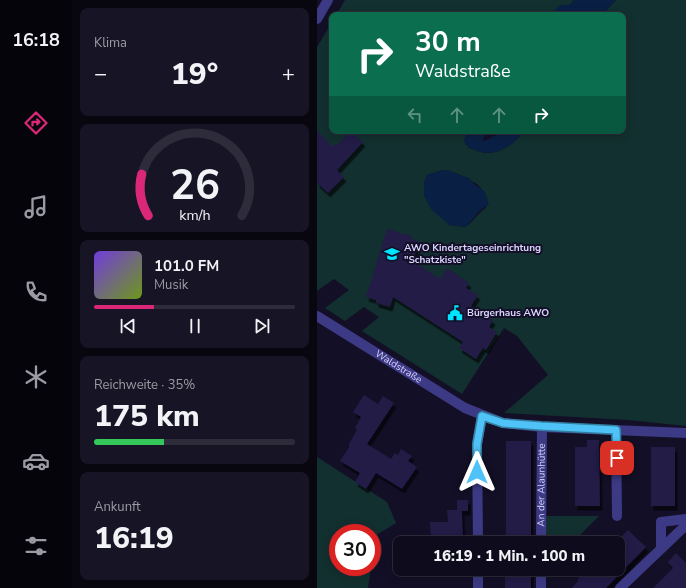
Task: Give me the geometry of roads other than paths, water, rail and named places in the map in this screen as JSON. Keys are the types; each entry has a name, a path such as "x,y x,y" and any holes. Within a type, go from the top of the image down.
{"street":[{"path":"317,19 328,0"},
{"name":"Waldstraße","path":"317,316 465,408 503,423 686,433"},
{"path":"478,536 477,444 482,416"},
{"name":"An der Alaunhütte","path":"541,426 541,536"},
{"path":"616,430 617,516"},
{"path":"661,548 661,522 686,519"},
{"path":"621,588 686,525"},
{"path":"478,576 478,588"},
{"path":"541,576 541,588"}],"water":[{"path":"574,0 616,0 605,12 554,12 559,6 570,5"},
{"path":"467,134 485,134 483,140 485,141 493,136 496,136 497,134 521,134 505,148 490,153 474,150 466,145 464,140"},
{"path":"443,170 469,178 484,191 486,196 489,204 478,212 471,222 465,227 449,225 431,209 424,196 424,184 427,175"}],"place":[{"name":"AWO Kindertageseinrichtung \"Schatzkiste\"","path":"392,254"},
{"name":"Bürgerhaus AWO","path":"455,313"}]}
